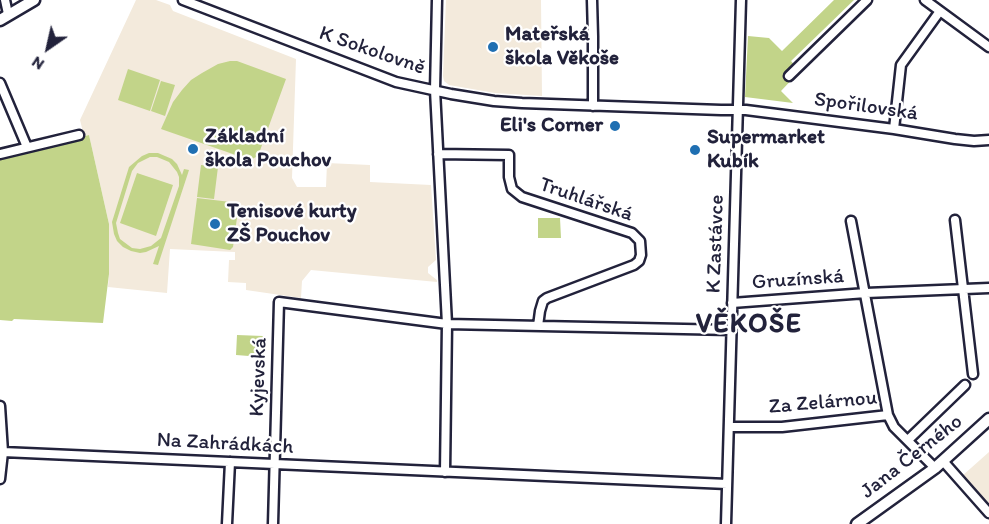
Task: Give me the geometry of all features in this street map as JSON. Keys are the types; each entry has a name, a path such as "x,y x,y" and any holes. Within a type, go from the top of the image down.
{"street":[{"path":"4,0 4,17 34,0"},
{"name":"K Sokolovně","path":"183,0 396,82 435,90 494,101 737,110"},
{"path":"437,0 435,90 447,324 445,472"},
{"path":"592,0 593,106"},
{"name":"K Zastávce","path":"726,524 741,0"},
{"path":"789,76 867,0"},
{"path":"925,0 989,47"},
{"path":"894,129 901,65 940,11"},
{"path":"0,83 27,147"},
{"name":"Spořilovská","path":"737,110 772,112 955,139 989,140"},
{"path":"0,154 79,135"},
{"name":"Truhlářská","path":"438,154 508,155 512,189 522,197 632,233 637,237 641,244 639,261 634,265 547,298 543,301 540,310 538,326"},
{"path":"955,220 973,374"},
{"name":"Gruzínská","path":"851,221 888,415"},
{"name":"Gruzínská","path":"732,303 866,293 989,288"},
{"name":"Kyjevská","path":"273,524 279,302 447,324"},
{"path":"447,324 731,330"},
{"path":"908,440 965,385"},
{"path":"0,406 3,452 0,478"},
{"name":"Za Zelárnou","path":"729,427 782,427 888,415 894,427 939,464 989,513"},
{"name":"Jana Černého","path":"857,524 939,464 989,419"},
{"name":"Na Zahrádkách","path":"3,452 727,484"},
{"path":"227,524 230,462"}],"shaded area":[{"name":"Základní škola Pouchov","path":"136,0 156,0 170,5 173,11 296,59 292,178 297,187 326,187 327,163 370,165 370,182 431,185 436,260 428,267 428,273 437,282 311,270 302,281 301,298 246,290 246,283 228,282 229,260 235,260 235,252 170,249 167,293 108,287 109,224 89,135 84,136 80,120"},
{"name":"Mateřská škola Věkoše","path":"446,0 541,0 542,96 495,93 449,85 444,81"},
{"path":"989,452 989,507 962,476"}],"green space":[{"path":"834,0 854,0 791,61 800,71 781,91 793,103 745,97 748,36 769,38 782,51"},
{"path":"237,61 286,79 258,156 250,160 161,129 173,102 191,80 218,64"},
{"path":"128,69 160,80 150,111 118,100"},
{"path":"161,81 175,85 165,116 151,111"},
{"path":"89,135 109,224 109,274 103,323 0,320 0,156"},
{"path":"158,153 172,159 182,175 184,169 189,170 158,265 153,264 159,246 140,253 123,247 117,241 112,222 129,167 142,156","holes":["150,157 169,162 177,172 179,186 161,238 151,246 140,249 132,248 120,239 116,223 132,171 138,163"]},
{"path":"201,165 218,167 214,199 197,197"},
{"path":"137,173 173,185 156,236 120,223"},
{"name":"Tenisové kurty ZŠ Pouchov","path":"197,198 239,203 233,247 230,250 191,244"},
{"path":"538,218 560,218 561,238 538,238"},
{"path":"237,335 263,336 262,357 236,355"}],"place":[{"name":"Mateřská škola Věkoše","path":"493,47"},
{"name":"Eli's Corner","path":"615,126"},
{"name":"Základní škola Pouchov","path":"193,149"},
{"name":"Supermarket Kubík","path":"695,150"},
{"name":"Tenisové kurty ZŠ Pouchov","path":"215,224"}],"district":[{"name":"VĚKOŠE","path":"749,325"}]}
